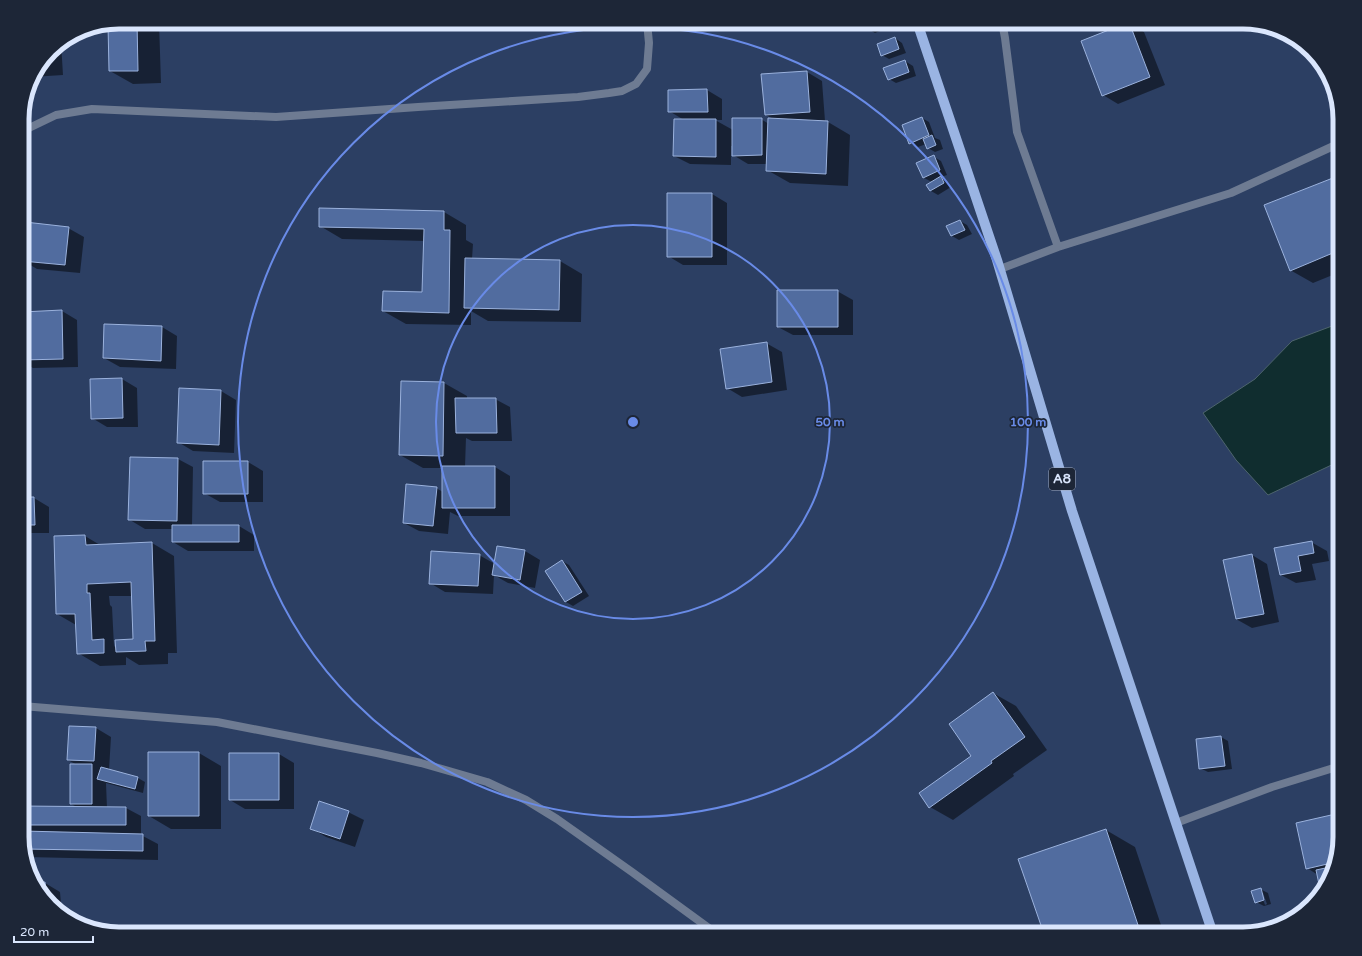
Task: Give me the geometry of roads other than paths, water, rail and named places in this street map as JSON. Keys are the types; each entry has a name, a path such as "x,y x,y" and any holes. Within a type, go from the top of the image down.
{"main road":[{"name":"A8","path":"920,29 1000,268 1072,511 1211,927"}],"street":[{"path":"29,128 56,115 92,109 276,117 609,94 622,91 636,84 647,69 650,43 648,29"},
{"path":"1003,29 1017,132 1058,247"},
{"path":"1000,268 1058,247 1231,193 1333,146"},
{"path":"29,707 217,722 377,753 421,763 487,782 526,800 557,819 707,927"},
{"path":"1176,823 1272,787 1333,768"}]}
